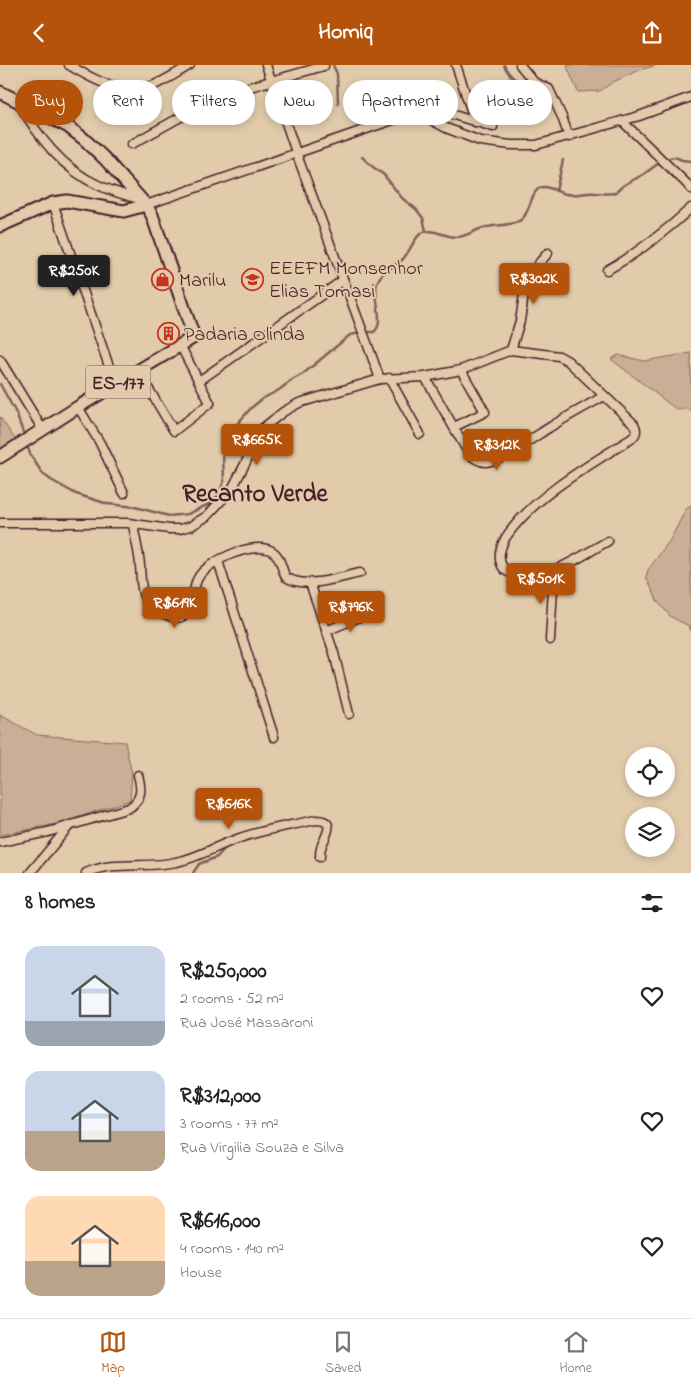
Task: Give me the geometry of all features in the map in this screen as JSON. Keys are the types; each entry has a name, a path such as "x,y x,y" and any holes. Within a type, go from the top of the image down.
{"main road":[{"name":"ES-177","path":"0,91 15,99"},
{"name":"ES-177","path":"0,457 115,384 194,337 152,215 105,159 84,139 65,125"},
{"path":"0,226 53,203 67,201 124,211 142,202"}],"street":[{"path":"69,65 100,82 121,88 134,88 148,87 166,80 190,65"},
{"path":"266,65 272,80"},
{"path":"456,65 468,101"},
{"path":"520,65 534,82 549,89 569,137"},
{"path":"275,80 324,66"},
{"path":"132,145 213,100 250,86 265,83"},
{"path":"440,125 480,141 511,145 536,145 639,117 691,97"},
{"path":"622,121 689,185"},
{"path":"33,125 54,154 70,167 98,185 142,202 376,125"},
{"path":"287,125 380,379"},
{"path":"486,125 493,127"},
{"path":"53,203 115,384"},
{"path":"608,270 664,232 691,208"},
{"path":"511,350 520,321 524,294 530,275 548,253"},
{"path":"199,381 344,280"},
{"path":"138,371 174,431 210,403 180,345"},
{"path":"0,523 133,524 169,529 191,526 208,516 232,489 263,428 273,419 298,403 380,379 425,377 461,370 511,350 559,356 568,361 636,428 634,436 556,487 535,505 505,538 501,549 501,565 506,571 514,574 541,575 554,571 608,541"},
{"path":"0,360 43,430"},
{"path":"454,427 485,412 461,370"},
{"path":"425,377 469,454 476,460 485,462 513,451 604,396"},
{"path":"389,379 420,434"},
{"path":"78,407 100,443 124,493"},
{"path":"133,524 144,599 148,605 164,614 177,618 183,616 192,606 195,584 199,575 207,567 241,551 256,548 272,550 276,554 286,577 296,581 310,583 360,573"},
{"path":"218,561 274,737"},
{"path":"550,640 554,571"},
{"path":"310,583 334,653 349,714"},
{"path":"326,631 367,614"},
{"path":"0,842 48,832 129,808 137,803 140,795 138,775"},
{"path":"86,873 99,868 174,863 248,835 315,820 325,822 328,828 320,850 320,857"},
{"path":"30,873 70,825"}],"shaded area":[{"path":"567,65 657,65 613,82 600,91 578,92"},
{"path":"691,353 691,410 677,410 611,359 618,355 644,361"},
{"path":"0,417 19,445 0,456"},
{"path":"691,506 691,631 689,626 671,617 658,602 646,577 648,570 670,540 686,509"},
{"path":"0,715 37,735 125,742 132,774 130,800 61,823 0,835"}],"waterway":[{"path":"333,65 337,74 338,104"},
{"path":"504,65 516,80"},
{"path":"362,157 384,175 402,198 416,209 423,218 426,231"},
{"path":"26,443 31,456 43,474 76,494 108,504 135,507 169,516 188,514 211,503 219,494 224,481 223,455 225,446 238,423 251,408 262,399 303,374 350,335 374,332 379,322 376,295 377,283 381,275 403,259 421,233 430,231 458,237 483,228 517,222 522,219 539,188 547,187 570,194 615,193 624,185 669,158 675,157 691,161"},
{"path":"556,191 563,160"},
{"path":"0,384 16,413 25,438"},
{"path":"193,873 199,864 217,857 228,845"}],"place":[{"name":"Marilu","path":"163,279"},
{"name":"EEEFM Monsenhor Elias Tomasi","path":"253,279"},
{"name":"Padaria Olinda","path":"168,333"}],"district":[{"name":"Recanto Verde","path":"255,492"}]}
